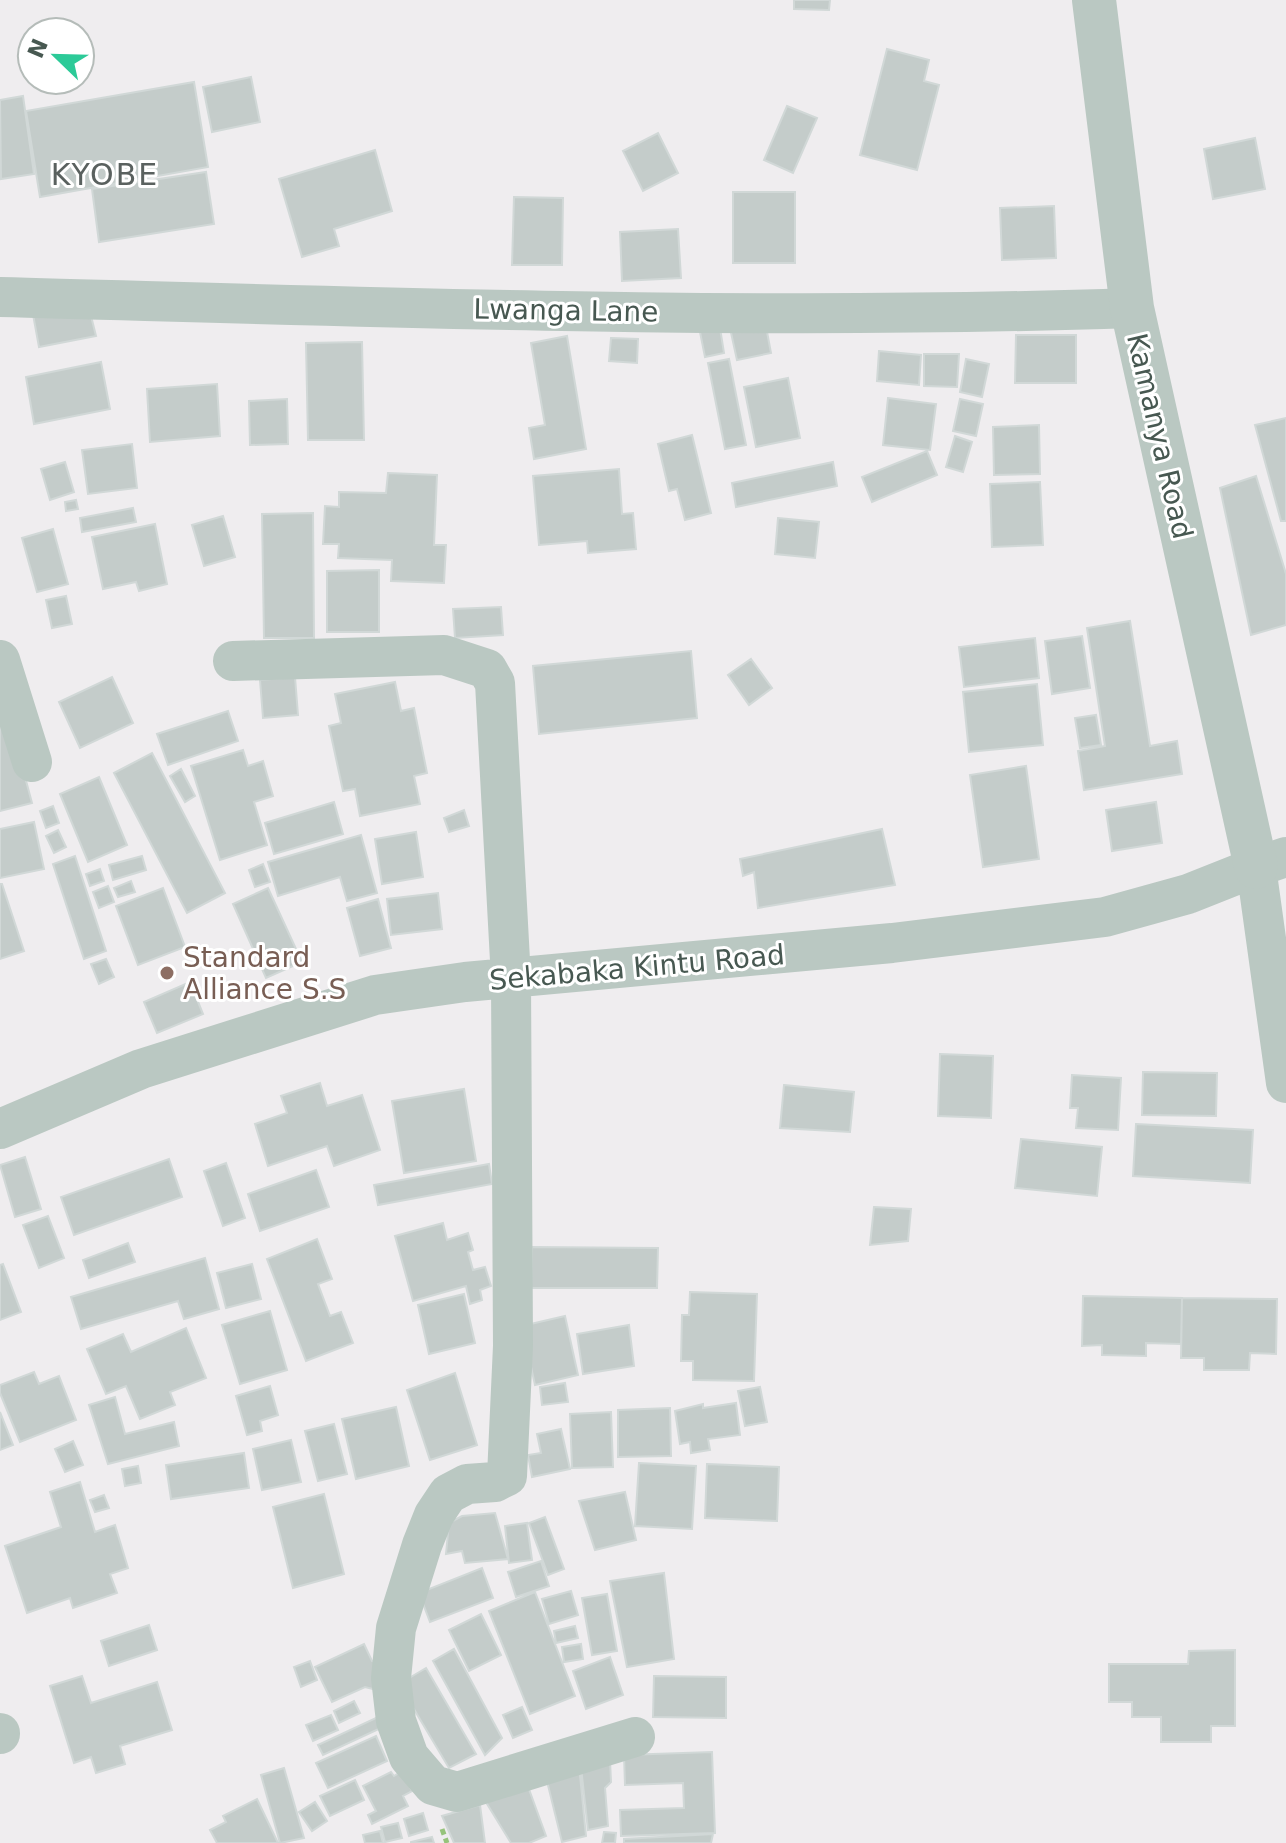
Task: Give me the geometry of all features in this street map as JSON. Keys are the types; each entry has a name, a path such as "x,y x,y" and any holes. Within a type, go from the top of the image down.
{"street":[{"name":"Kamanya Road","path":"1094,0 1132,308 1271,862"},
{"name":"Lwanga Lane","path":"0,297 515,310 992,313 1132,308"},
{"path":"233,661 444,655 487,669 495,683 511,979 513,1346 507,1476 495,1482 467,1484 448,1494 434,1515 396,1628 391,1678 396,1721 409,1757 433,1785 457,1792 635,1737"},
{"path":"0,660 32,762"},
{"name":"Sekabaka Kintu Road","path":"0,1129 141,1069 375,995 465,982 892,943 1105,917 1188,894 1271,862"},
{"path":"1271,862 1286,1083"}],"building":[{"path":"794,0 830,0 829,10 794,9"},
{"path":"887,49 929,60 924,81 939,85 917,170 860,155"},
{"path":"251,77 260,122 212,132 203,87"},
{"path":"194,82 208,167 40,197 26,111"},
{"path":"23,96 34,174 1,179 0,100"},
{"path":"787,106 817,118 793,173 764,160"},
{"path":"658,133 678,173 643,191 623,151"},
{"path":"1255,138 1265,189 1213,199 1204,149"},
{"path":"375,150 392,211 334,229 339,246 302,257 279,179"},
{"path":"206,172 214,224 99,242 92,189"},
{"path":"733,192 795,192 795,263 733,263"},
{"path":"514,197 563,198 562,265 512,265"},
{"path":"1054,206 1056,258 1002,260 1000,208"},
{"path":"678,229 681,278 622,281 620,232"},
{"path":"88,304 96,336 39,347 32,309"},
{"path":"765,321 771,353 737,360 730,328"},
{"path":"720,328 724,353 705,357 700,332"},
{"path":"1016,335 1076,335 1076,383 1015,383"},
{"path":"567,336 586,449 534,459 529,428 545,425 531,343"},
{"path":"611,338 638,339 637,363 609,361"},
{"path":"362,342 364,440 308,440 306,343"},
{"path":"879,351 921,355 919,385 877,381"},
{"path":"924,354 959,354 957,387 924,386"},
{"path":"729,359 746,445 725,449 708,363"},
{"path":"966,359 989,364 982,397 960,392"},
{"path":"101,362 110,409 34,424 26,377"},
{"path":"788,378 800,438 756,447 744,387"},
{"path":"217,384 220,436 150,442 147,389"},
{"path":"888,398 936,404 930,450 883,445"},
{"path":"287,399 288,444 250,445 249,401"},
{"path":"960,399 983,404 976,436 953,431"},
{"path":"1286,418 1286,521 1281,521 1255,425"},
{"path":"1039,425 1040,474 994,475 993,427"},
{"path":"692,435 711,513 685,520 677,489 669,491 658,444"},
{"path":"955,436 972,442 963,472 946,467"},
{"path":"132,444 137,488 88,494 82,450"},
{"path":"927,451 937,475 872,502 862,477"},
{"path":"65,462 74,492 50,500 41,469"},
{"path":"833,462 837,486 736,507 732,483"},
{"path":"619,469 622,514 633,513 636,549 588,553 587,541 539,545 533,476"},
{"path":"388,473 437,475 434,545 446,545 444,583 391,581 392,560 338,558 339,544 323,544 325,506 339,507 339,492 386,493"},
{"path":"1256,476 1286,574 1286,625 1251,635 1220,488"},
{"path":"1040,482 1043,545 992,547 990,484"},
{"path":"76,500 78,509 66,511 65,502"},
{"path":"133,508 136,522 82,532 80,518"},
{"path":"313,513 314,638 264,638 262,514"},
{"path":"223,516 235,557 204,566 192,525"},
{"path":"778,518 819,522 815,558 775,554"},
{"path":"155,524 167,584 139,591 136,582 103,589 92,537"},
{"path":"53,529 68,584 37,592 22,538"},
{"path":"379,570 379,632 327,632 327,571"},
{"path":"66,596 72,624 52,628 46,600"},
{"path":"501,607 503,635 455,638 453,609"},
{"path":"1130,621 1150,746 1177,741 1182,774 1084,790 1078,751 1105,746 1087,628"},
{"path":"1082,636 1090,688 1052,694 1045,641"},
{"path":"1035,638 1039,678 964,687 959,647"},
{"path":"691,651 697,718 539,734 533,666"},
{"path":"751,659 772,688 749,705 728,675"},
{"path":"112,677 133,723 80,748 59,702"},
{"path":"295,677 298,715 263,718 260,680"},
{"path":"395,682 401,711 414,708 427,773 414,776 420,804 360,816 355,789 343,791 329,726 341,723 335,694"},
{"path":"1037,684 1043,745 969,752 963,692"},
{"path":"228,711 238,741 168,765 157,734"},
{"path":"1096,715 1101,745 1080,748 1075,718"},
{"path":"9,717 32,803 0,811 0,720"},
{"path":"243,750 248,766 263,761 273,796 254,802 267,845 220,860 191,766"},
{"path":"152,753 225,893 187,913 114,773"},
{"path":"1026,766 1039,859 983,867 970,775"},
{"path":"181,769 195,796 185,802 170,776"},
{"path":"99,777 127,845 88,862 60,794"},
{"path":"334,802 343,834 274,854 265,823"},
{"path":"1156,802 1162,843 1112,851 1106,810"},
{"path":"53,806 59,823 46,828 40,811"},
{"path":"464,810 469,826 449,832 444,818"},
{"path":"34,822 44,869 0,878 0,829"},
{"path":"882,829 895,885 758,908 754,872 743,876 740,859"},
{"path":"58,830 66,847 54,853 46,836"},
{"path":"416,832 423,877 382,884 375,839"},
{"path":"361,835 377,893 347,901 340,877 278,896 268,862"},
{"path":"75,856 106,951 84,959 53,864"},
{"path":"142,856 146,870 113,880 109,865"},
{"path":"263,864 270,882 255,887 249,870"},
{"path":"100,869 104,881 90,886 86,874"},
{"path":"131,881 135,892 118,897 114,888"},
{"path":"0,884 24,951 0,959"},
{"path":"108,886 114,902 99,908 93,892"},
{"path":"163,888 185,947 138,965 116,906"},
{"path":"268,888 302,962 266,978 233,904"},
{"path":"438,893 442,929 391,935 387,899"},
{"path":"378,899 391,948 360,956 347,908"},
{"path":"106,959 114,977 99,984 91,964"},
{"path":"190,982 203,1014 157,1033 144,1002"},
{"path":"940,1054 993,1056 991,1118 938,1116"},
{"path":"1143,1072 1217,1073 1216,1116 1142,1115"},
{"path":"1072,1075 1121,1078 1118,1130 1076,1128 1078,1108 1070,1108"},
{"path":"320,1083 327,1106 362,1095 380,1150 334,1166 327,1146 268,1166 255,1124 287,1113 281,1096"},
{"path":"784,1085 854,1092 850,1132 780,1128"},
{"path":"464,1089 476,1161 404,1173 392,1101"},
{"path":"1136,1124 1253,1130 1250,1183 1133,1176"},
{"path":"1021,1139 1102,1147 1097,1196 1015,1188"},
{"path":"25,1157 41,1209 15,1217 0,1165"},
{"path":"169,1159 182,1197 74,1235 61,1197"},
{"path":"226,1163 245,1218 223,1226 204,1171"},
{"path":"489,1164 492,1184 378,1205 374,1185"},
{"path":"316,1170 329,1207 260,1231 248,1194"},
{"path":"874,1207 911,1209 908,1241 870,1245"},
{"path":"48,1216 64,1258 39,1268 23,1225"},
{"path":"443,1223 447,1240 468,1233 473,1250 468,1252 473,1270 485,1267 491,1286 480,1290 482,1300 470,1304 466,1286 413,1301 395,1236"},
{"path":"317,1239 332,1279 318,1284 330,1316 341,1312 353,1343 306,1361 267,1259"},
{"path":"128,1243 135,1262 89,1278 83,1260"},
{"path":"532,1247 658,1248 657,1288 531,1288"},
{"path":"205,1258 219,1309 184,1319 178,1301 81,1329 71,1297"},
{"path":"3,1264 21,1312 0,1320 0,1265"},
{"path":"252,1264 261,1299 226,1308 217,1273"},
{"path":"690,1292 757,1294 754,1381 693,1380 693,1361 681,1361 682,1315 689,1315"},
{"path":"464,1294 475,1343 429,1354 418,1305"},
{"path":"1083,1296 1182,1298 1181,1344 1146,1343 1146,1356 1102,1355 1102,1345 1082,1346"},
{"path":"1182,1298 1277,1299 1276,1354 1250,1353 1249,1370 1204,1370 1204,1358 1181,1358"},
{"path":"270,1311 287,1370 240,1384 222,1325"},
{"path":"565,1316 578,1375 535,1385 522,1326"},
{"path":"629,1325 634,1366 583,1374 577,1334"},
{"path":"186,1328 206,1378 170,1392 175,1405 140,1419 126,1386 106,1394 87,1349 123,1334 131,1352"},
{"path":"34,1372 39,1384 59,1376 76,1420 20,1442 0,1393 0,1385"},
{"path":"455,1373 477,1445 430,1460 407,1390"},
{"path":"565,1383 568,1402 542,1405 540,1387"},
{"path":"270,1386 278,1415 260,1421 262,1431 247,1435 236,1396"},
{"path":"760,1387 767,1422 745,1426 738,1391"},
{"path":"115,1397 125,1434 174,1422 179,1446 108,1464 89,1405"},
{"path":"736,1403 740,1435 708,1439 710,1450 691,1453 690,1442 680,1444 675,1411 703,1404 703,1408"},
{"path":"396,1407 409,1466 356,1479 342,1419"},
{"path":"670,1408 671,1456 618,1457 618,1410"},
{"path":"0,1412 13,1445 0,1450"},
{"path":"611,1412 613,1467 572,1468 570,1414"},
{"path":"334,1424 347,1474 318,1481 305,1431"},
{"path":"561,1429 570,1469 532,1477 528,1455 541,1453 537,1434"},
{"path":"291,1440 301,1482 262,1490 253,1449"},
{"path":"73,1441 83,1465 65,1472 55,1449"},
{"path":"244,1453 249,1488 171,1499 166,1465"},
{"path":"639,1463 696,1466 692,1529 635,1526"},
{"path":"707,1464 779,1467 777,1521 705,1518"},
{"path":"138,1466 141,1483 125,1486 122,1469"},
{"path":"80,1482 95,1532 115,1525 128,1568 110,1574 117,1593 73,1608 70,1598 27,1613 5,1546 61,1527 50,1492"},
{"path":"625,1492 636,1540 595,1550 579,1501"},
{"path":"324,1494 344,1574 293,1588 273,1507"},
{"path":"104,1495 109,1508 95,1512 90,1500"},
{"path":"495,1513 508,1559 465,1563 462,1551 446,1554 449,1523 462,1516"},
{"path":"545,1517 564,1569 548,1575 529,1523"},
{"path":"527,1523 532,1560 509,1563 505,1526"},
{"path":"541,1561 549,1586 516,1597 508,1572"},
{"path":"482,1568 493,1598 430,1622 419,1593"},
{"path":"664,1573 674,1659 627,1667 610,1581"},
{"path":"571,1591 578,1615 549,1624 542,1599"},
{"path":"535,1592 575,1696 530,1714 489,1611"},
{"path":"607,1594 617,1651 592,1655 582,1598"},
{"path":"481,1614 501,1655 469,1671 449,1630"},
{"path":"149,1625 157,1650 109,1666 101,1641"},
{"path":"575,1626 578,1638 556,1643 554,1631"},
{"path":"364,1644 372,1661 381,1664 377,1690 365,1687 332,1702 315,1667"},
{"path":"581,1644 583,1659 564,1662 562,1647"},
{"path":"454,1649 502,1738 485,1755 433,1661"},
{"path":"1235,1650 1235,1726 1211,1726 1211,1742 1161,1742 1161,1717 1132,1717 1132,1702 1109,1702 1109,1664 1188,1664 1189,1651"},
{"path":"610,1657 623,1695 586,1709 573,1671"},
{"path":"310,1661 317,1680 301,1687 294,1667"},
{"path":"426,1668 476,1754 449,1768 399,1684"},
{"path":"82,1676 91,1703 157,1682 172,1730 120,1746 125,1764 96,1773 91,1757 74,1763 50,1686"},
{"path":"654,1676 726,1677 726,1718 653,1717"},
{"path":"354,1701 360,1713 339,1723 334,1711"},
{"path":"522,1707 532,1730 513,1738 503,1715"},
{"path":"331,1715 338,1730 313,1741 306,1725"},
{"path":"378,1717 383,1727 323,1755 318,1745"},
{"path":"376,1736 387,1761 328,1788 316,1763"},
{"path":"712,1752 715,1833 621,1836 620,1810 684,1808 683,1783 625,1785 624,1755"},
{"path":"610,1760 611,1782 605,1788 608,1826 588,1830 581,1767"},
{"path":"579,1765 586,1836 562,1842 545,1773"},
{"path":"284,1768 304,1838 280,1843 261,1775"},
{"path":"402,1771 412,1791 403,1796 408,1806 372,1824 368,1815 376,1811 363,1786 391,1772 394,1776"},
{"path":"355,1780 364,1800 330,1816 320,1796"},
{"path":"526,1781 546,1836 529,1843 511,1843 481,1794"},
{"path":"257,1799 278,1843 217,1843 210,1830 226,1822 223,1816"},
{"path":"315,1802 327,1821 312,1831 299,1812"},
{"path":"480,1805 485,1843 454,1843 442,1816"},
{"path":"423,1813 428,1830 409,1836 404,1819"},
{"path":"398,1823 402,1838 385,1842 381,1827"},
{"path":"380,1831 383,1843 365,1843 363,1835"},
{"path":"604,1832 616,1833 615,1843 602,1843"},
{"path":"713,1834 711,1843 624,1843 624,1839"},
{"path":"432,1837 434,1843 411,1843 411,1842"}],"place":[{"name":"Standard Alliance S.S","path":"167,973"}],"district":[{"name":"KYOBE","path":"105,175"}]}
